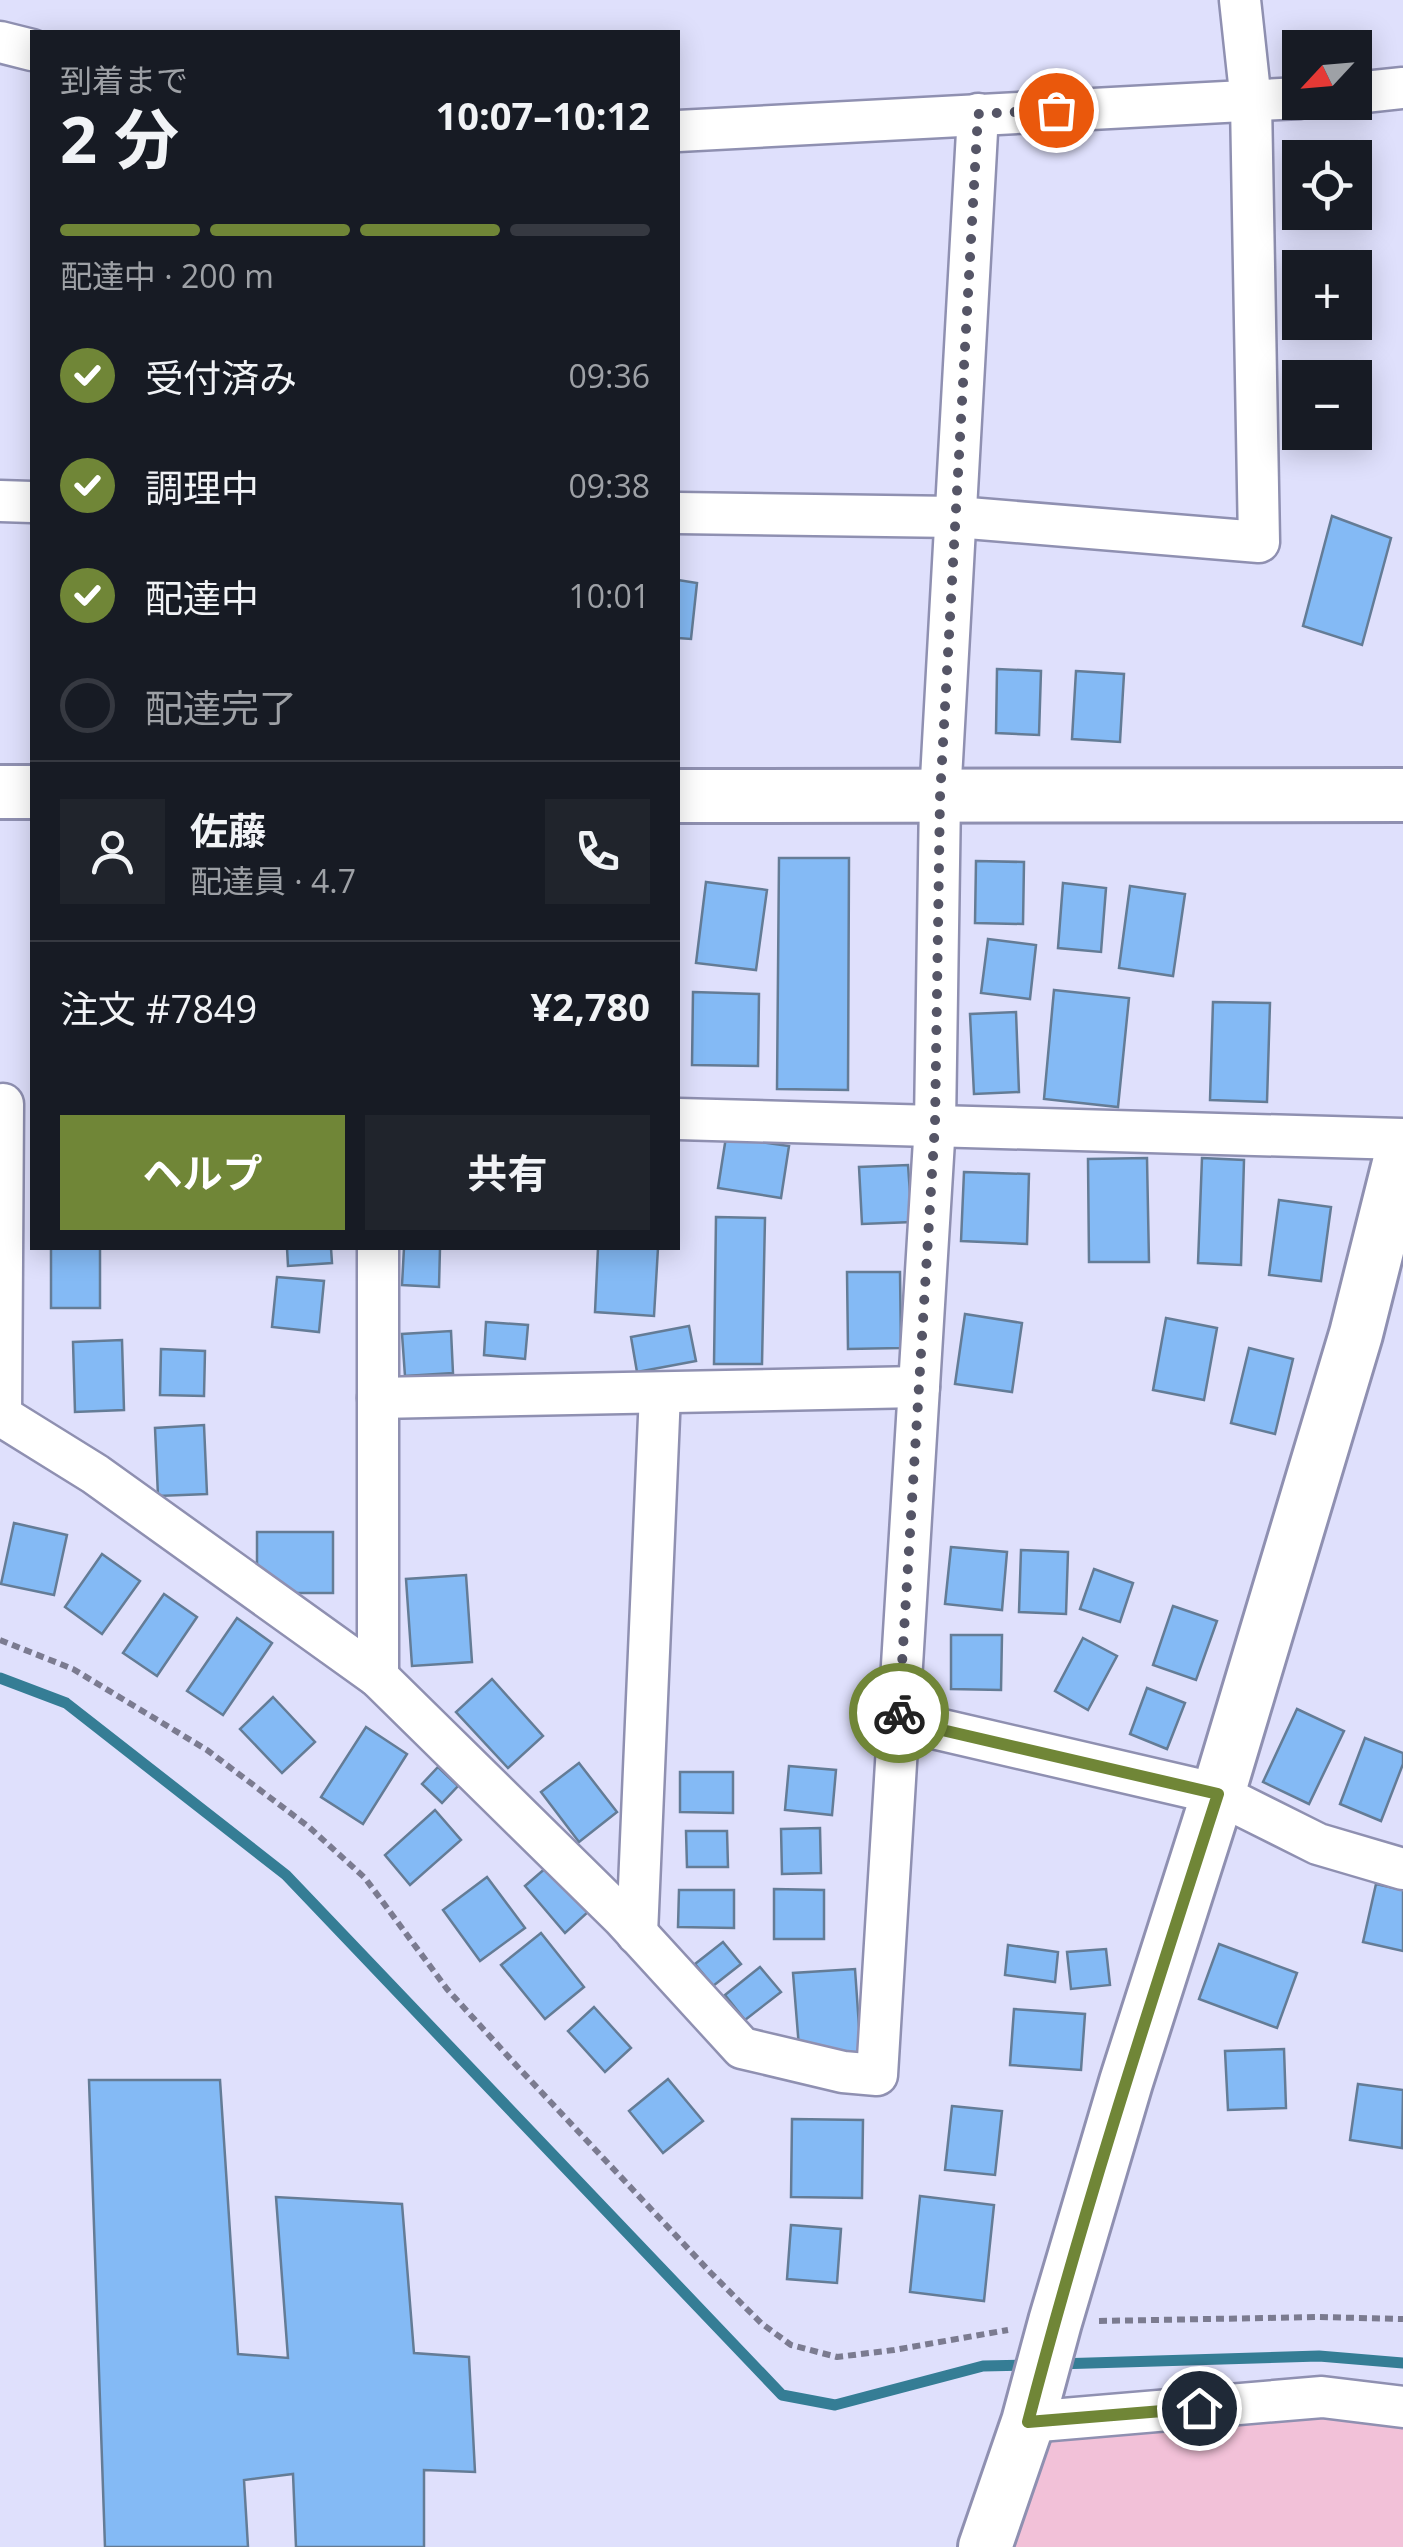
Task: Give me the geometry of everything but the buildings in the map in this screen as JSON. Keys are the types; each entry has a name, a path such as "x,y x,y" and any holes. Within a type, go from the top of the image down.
{"street":[{"path":"680,513 956,517 1259,542 1252,102 1240,0"},
{"path":"0,42 30,50"},
{"path":"1372,91 1403,88"},
{"path":"680,131 1282,100"},
{"path":"12,1104 1,1415 95,1474 378,1677 637,1934 742,2048 843,2072 878,2076 935,1124 940,797 978,114"},
{"path":"0,501 30,502"},
{"path":"0,792 30,792"},
{"path":"680,796 1403,795"},
{"path":"680,1118 1403,1143 1356,1334 1218,1794 1126,2082 1028,2422 985,2547"},
{"path":"378,1250 378,1677"},
{"path":"378,1398 919,1387"},
{"path":"637,1934 660,1393"},
{"path":"899,1720 1218,1794 1318,1844 1403,1869"},
{"path":"1028,2422 1322,2397 1403,2407"}],"path":[{"path":"0,1640 73,1669 207,1750 308,1827 365,1878 447,1988 528,2078 711,2272 762,2323 791,2345 838,2357 1055,2322 1318,2316 1403,2319"}],"shaded area":[{"path":"1403,2408 1403,2547 996,2547 1028,2422"}],"waterway":[{"path":"0,1678 66,1703 286,1875 782,2395 835,2405 983,2366 1029,2365"},
{"path":"1057,2364 1319,2356 1403,2363"}],"way so far":[{"path":"899,1713 935,1124 940,797 978,114 1056,110"}],"route":[{"path":"899,1713 899,1720 1218,1794 1126,2082 1028,2422 1199,2408"}]}
